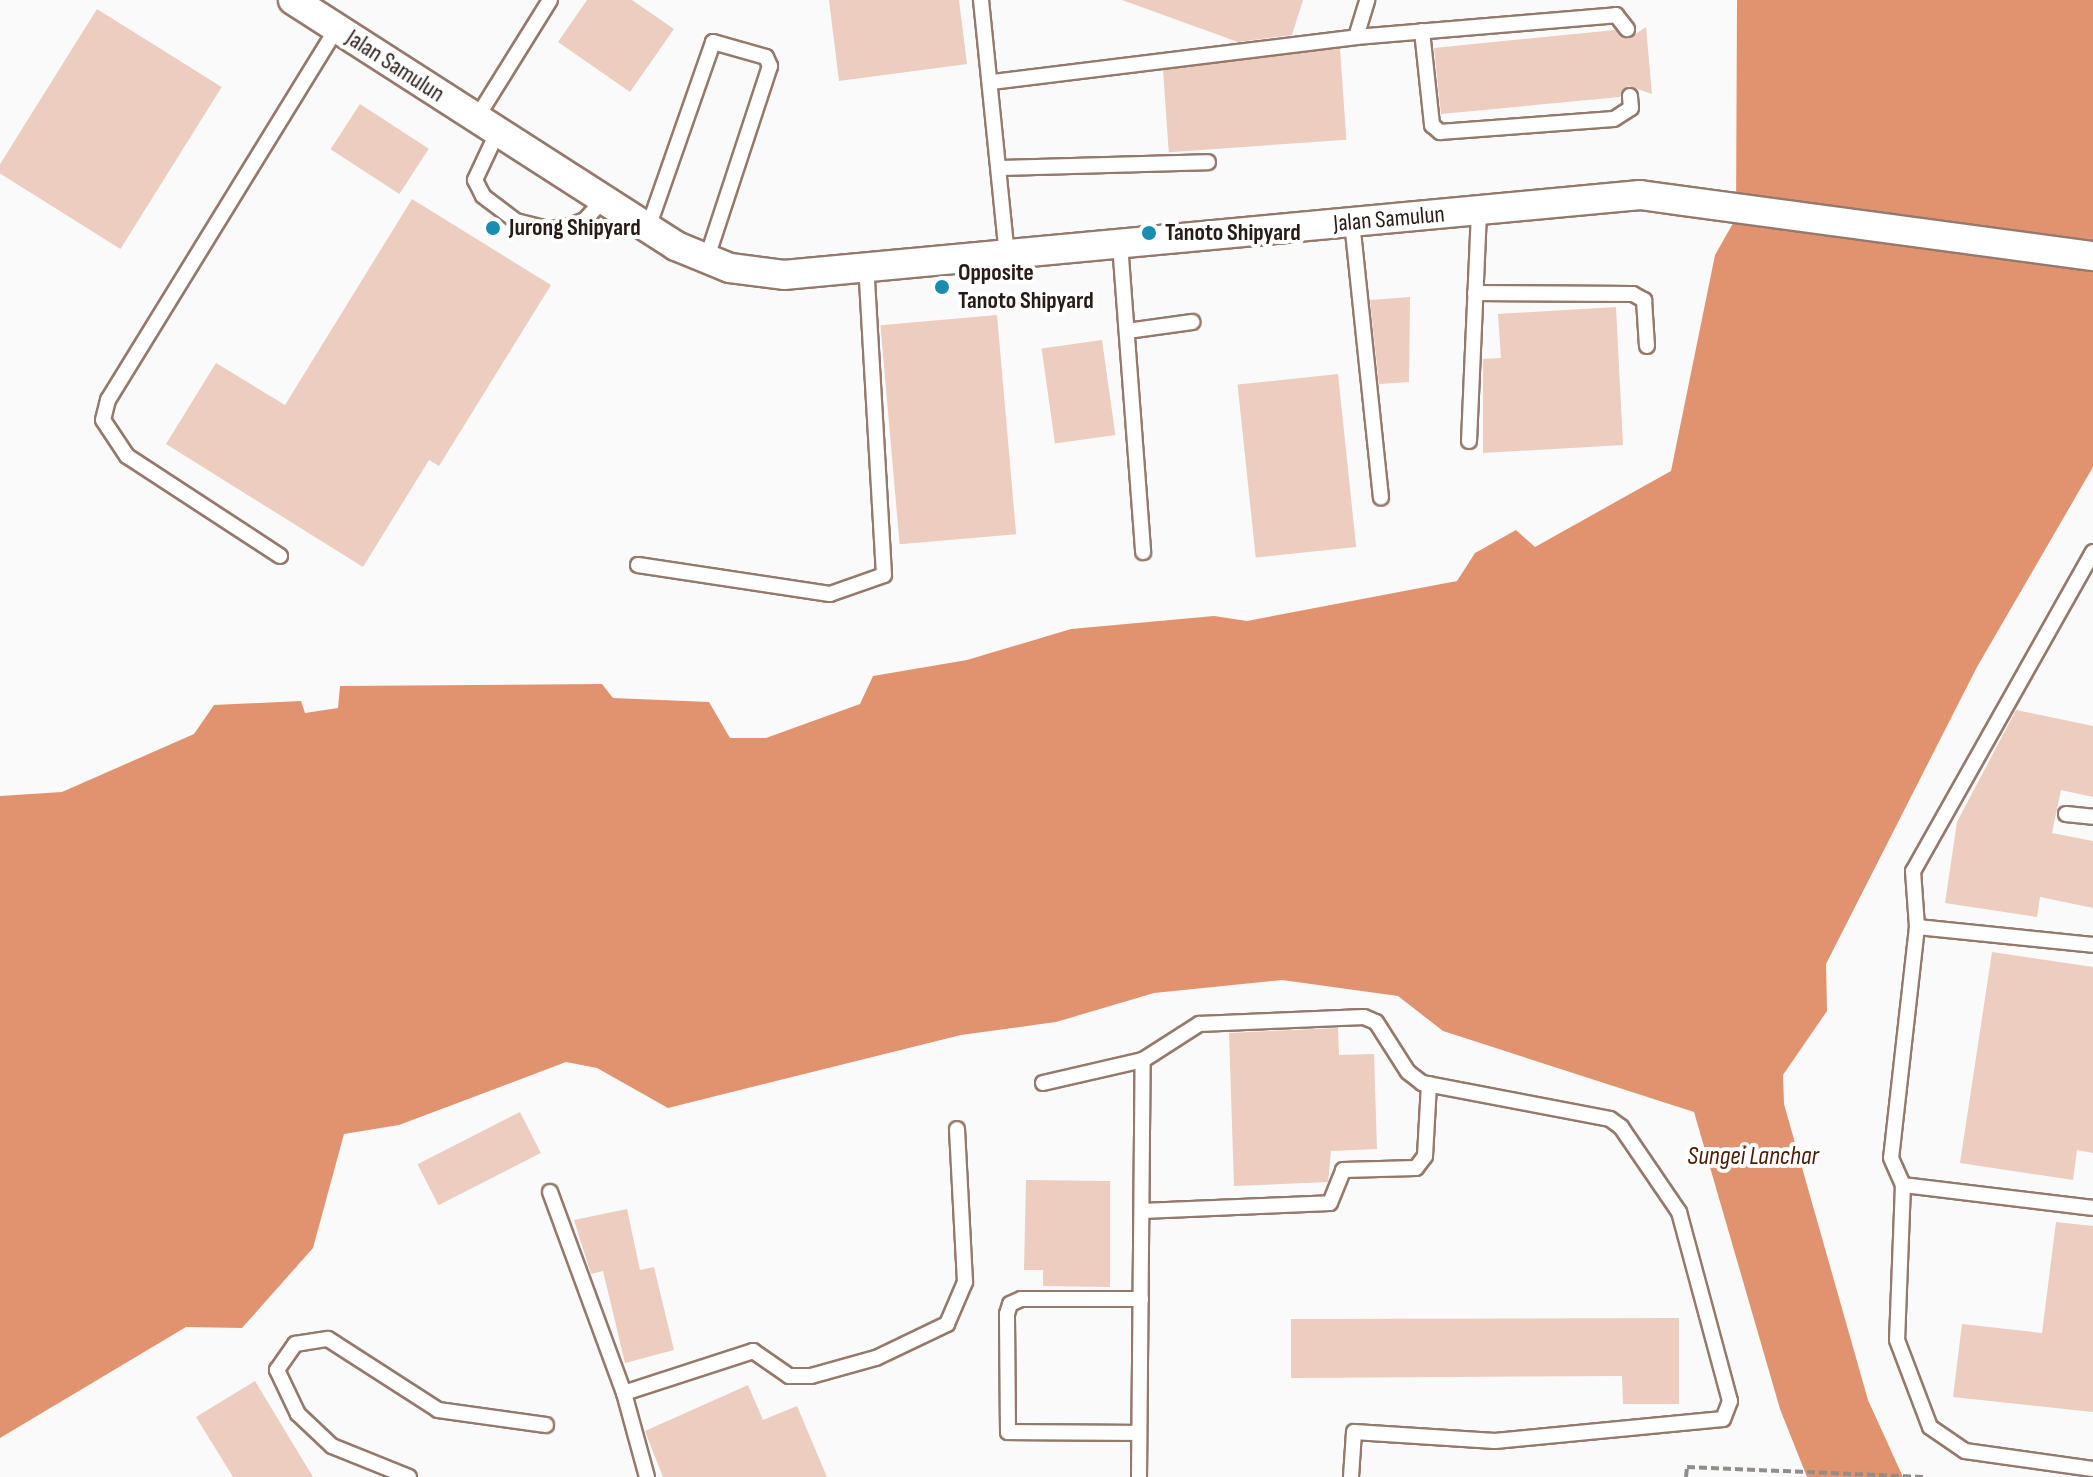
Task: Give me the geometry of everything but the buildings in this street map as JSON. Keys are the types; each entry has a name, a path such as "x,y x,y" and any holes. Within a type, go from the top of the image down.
{"street":[{"name":"Jalan Samulun","path":"293,0 648,228 707,258 784,275 1640,195 2093,256"}],"lane":[{"path":"550,0 486,126 475,180 483,196 516,221 549,229 585,220 603,200"},
{"path":"981,0 992,82 1007,254"},
{"path":"1356,37 1367,0"},
{"path":"992,82 1422,31 1616,15 1627,29"},
{"path":"280,556 127,456 103,420 108,400 337,28"},
{"path":"1422,31 1432,125 1440,132 1614,119 1631,108 1630,96"},
{"path":"648,228 713,42 766,57 770,66 707,258"},
{"path":"999,168 1208,162"},
{"path":"1469,441 1479,210"},
{"path":"1352,222 1381,497"},
{"path":"1120,244 1143,552"},
{"path":"638,565 830,594 884,575 866,267"},
{"path":"1475,293 1633,294 1644,300 1647,346"},
{"path":"1127,331 1192,322"},
{"path":"2093,552 1915,865 1917,927 1891,1158 1903,1185 1897,1340 1930,1427 1965,1451 2093,1469"},
{"path":"2066,814 2093,817"},
{"path":"1917,927 2093,945"},
{"path":"1043,1083 1143,1060 1199,1024 1364,1017 1376,1022 1408,1072 1429,1084 1610,1119 1621,1127 1679,1212 1728,1413 1718,1423 1495,1441 1354,1432 1351,1477"},
{"path":"1139,1477 1143,1060"},
{"path":"1142,1211 1330,1203 1343,1170 1416,1168 1425,1156 1429,1084"},
{"path":"624,1393 753,1351 789,1376 811,1376 876,1358 947,1324 965,1282 957,1129"},
{"path":"1903,1185 2093,1208"},
{"path":"550,1192 624,1393 647,1477"},
{"path":"1139,1433 1008,1432 1007,1314 1010,1304 1021,1299 1141,1299"},
{"path":"409,1477 332,1446 298,1414 277,1370 295,1344 328,1339 438,1410 546,1425"}],"path":[{"path":"1686,1477 1687,1467 1924,1477"}],"water":[{"name":"Sungei Lanchar","path":"1737,0 2093,0 2093,467 1977,667 1826,964 1827,1011 1783,1075 1784,1104 1868,1400 1903,1477 1807,1477 1780,1409 1694,1112 1443,1031 1398,996 1282,980 1154,993 1056,1022 961,1035 668,1108 597,1068 566,1062 399,1125 344,1134 313,1248 242,1328 186,1327 0,1438 0,796 62,792 194,734 214,705 301,701 305,713 338,708 340,686 602,684 613,698 709,702 730,738 766,738 860,704 873,676 967,660 1071,629 1214,616 1247,621 1457,581 1475,553 1516,530 1535,547 1671,471 1715,255 1736,218"}],"place":[{"name":"Jurong Shipyard","path":"493,228"},
{"name":"Tanoto Shipyard","path":"1149,233"},
{"name":"Opposite Tanoto Shipyard","path":"942,287"}]}
